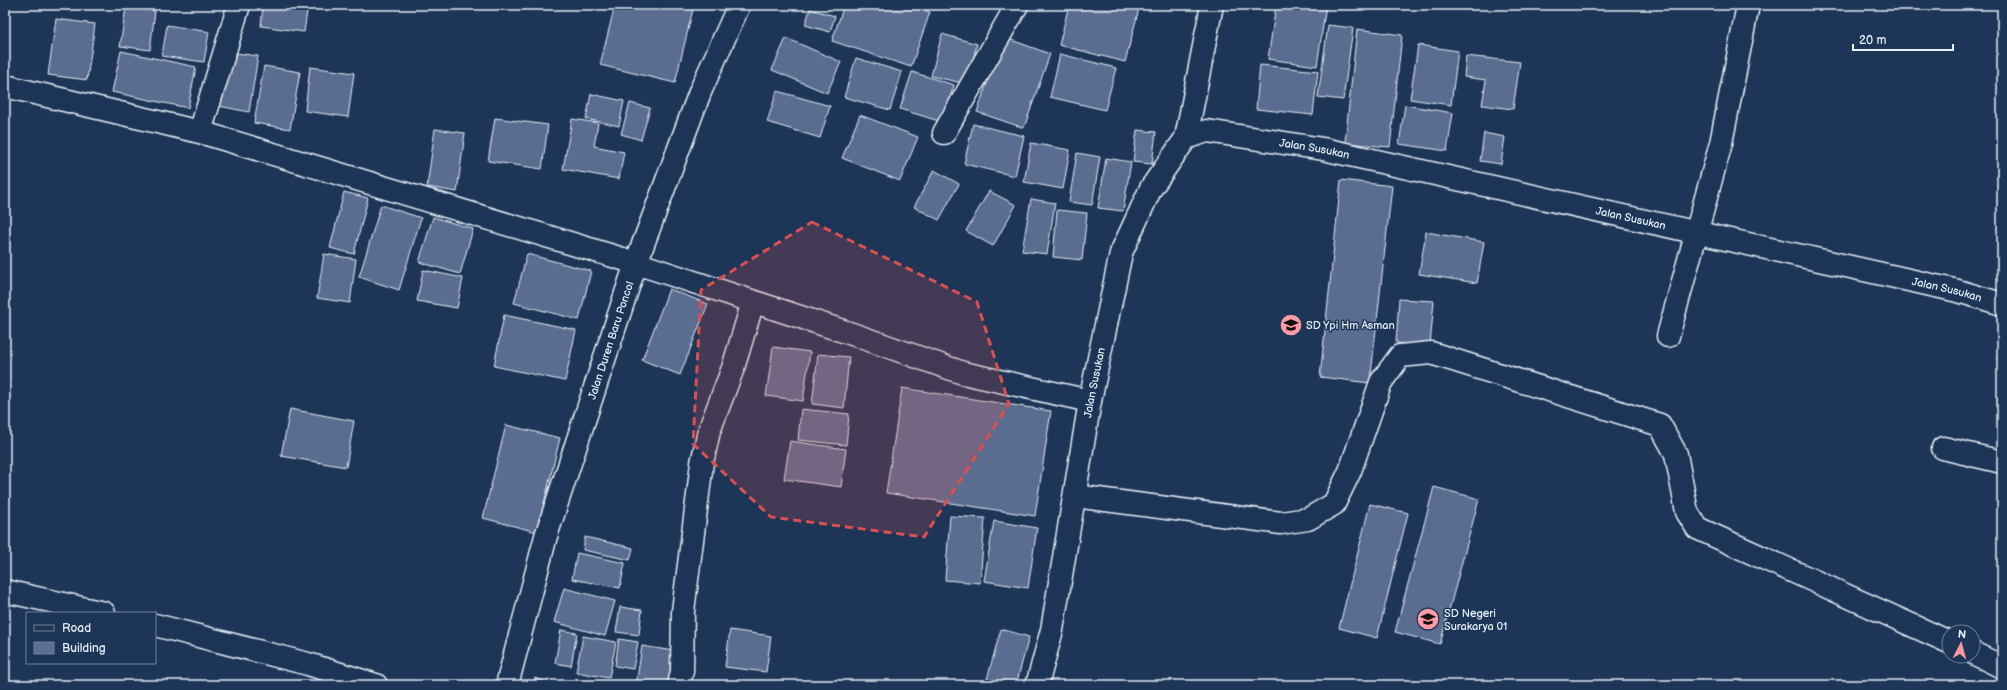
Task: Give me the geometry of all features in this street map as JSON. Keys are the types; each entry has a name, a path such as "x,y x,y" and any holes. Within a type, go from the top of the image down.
{"street":[{"path":"200,132 239,5"},
{"name":"Jalan Duren Baru Poncol","path":"507,685 546,536 636,262 700,92 739,5"},
{"path":"944,133 1017,5"},
{"path":"1186,138 1212,5"},
{"path":"1668,336 1721,143 1748,5"},
{"path":"5,86 200,132 636,262 963,373 1090,401"},
{"name":"Jalan Susukan","path":"1037,685 1052,630 1090,401 1121,253 1151,188 1186,138 1207,132 1322,149 1958,291 2002,304"},
{"path":"679,685 682,671 683,611 708,431 720,397 733,368 753,302"},
{"path":"1075,496 1282,523 1308,519 1334,504 1350,471 1381,382 1400,356 1431,353 1660,425 1676,454 1687,512 1697,528 1778,563 1941,638"},
{"path":"1943,448 2002,462"},
{"path":"5,591 100,612"},
{"path":"156,625 308,664 376,685"},
{"path":"1981,657 2002,667"}],"highlighted area":[{"path":"812,222 977,302 1009,404 924,537 771,517 693,444 701,290"}],"building":[{"path":"263,5 308,5 304,32 261,26"},
{"path":"615,5 694,5 675,83 600,65"},
{"path":"844,5 909,5 930,12 911,67 832,41"},
{"path":"1069,5 1140,5 1125,62 1059,45"},
{"path":"1276,5 1326,5 1317,66 1268,59"},
{"path":"126,7 155,11 150,50 120,46"},
{"path":"810,9 835,16 830,32 805,25"},
{"path":"56,19 95,24 87,80 48,75"},
{"path":"167,25 209,32 204,62 162,56"},
{"path":"1328,25 1353,28 1343,100 1318,97"},
{"path":"1357,29 1402,35 1390,147 1345,143"},
{"path":"942,34 977,44 967,84 931,76"},
{"path":"1003,37 1050,54 1024,128 977,112"},
{"path":"786,38 841,62 827,93 772,70"},
{"path":"1418,45 1458,51 1451,105 1410,99"},
{"path":"121,51 196,67 188,108 112,92"},
{"path":"228,52 258,56 249,112 219,106"},
{"path":"1060,54 1116,68 1105,110 1050,97"},
{"path":"1466,56 1520,62 1513,109 1482,105 1486,80 1464,77"},
{"path":"856,58 902,72 890,110 844,97"},
{"path":"1260,65 1318,71 1313,115 1256,109"},
{"path":"264,66 300,72 290,129 254,123"},
{"path":"310,67 354,73 348,117 305,111"},
{"path":"912,72 954,85 942,122 900,109"},
{"path":"777,91 830,106 820,138 767,122"},
{"path":"591,94 624,101 619,126 586,119"},
{"path":"630,103 650,108 641,140 621,134"},
{"path":"1405,105 1453,113 1447,151 1399,144"},
{"path":"860,115 918,137 900,181 842,158"},
{"path":"495,118 548,125 542,169 488,161"},
{"path":"572,119 598,123 594,146 624,152 619,179 563,169"},
{"path":"973,124 1024,136 1015,176 964,164"},
{"path":"435,129 465,133 457,192 427,187"},
{"path":"1137,130 1156,132 1152,164 1133,162"},
{"path":"1484,133 1505,137 1501,164 1480,161"},
{"path":"1031,143 1070,150 1063,189 1024,182"},
{"path":"1077,153 1100,157 1092,205 1069,202"},
{"path":"1106,158 1131,162 1123,211 1098,208"},
{"path":"934,170 959,184 939,220 914,207"},
{"path":"1341,180 1392,186 1370,383 1320,377"},
{"path":"989,191 1016,205 993,246 966,231"},
{"path":"344,192 368,198 354,254 330,248"},
{"path":"1031,199 1055,203 1047,254 1022,251"},
{"path":"381,205 421,218 399,290 359,277"},
{"path":"1057,210 1087,213 1082,260 1053,257"},
{"path":"433,217 473,229 460,274 419,262"},
{"path":"1426,232 1484,242 1477,283 1419,274"},
{"path":"324,254 356,259 350,303 317,298"},
{"path":"527,254 591,271 579,320 514,303"},
{"path":"423,270 463,278 457,308 417,301"},
{"path":"669,289 708,304 680,375 642,360"},
{"path":"1399,299 1434,301 1430,345 1396,343"},
{"path":"504,315 576,330 565,381 494,366"},
{"path":"773,347 810,352 803,401 766,396"},
{"path":"818,354 849,357 844,408 812,404"},
{"path":"902,388 1051,411 1035,516 886,493"},
{"path":"290,409 354,421 346,467 281,456"},
{"path":"801,409 849,414 846,445 798,440"},
{"path":"506,425 560,438 537,532 483,518"},
{"path":"790,441 846,449 841,487 784,479"},
{"path":"1434,487 1479,499 1440,644 1395,632"},
{"path":"1370,504 1408,513 1377,638 1339,628"},
{"path":"950,516 985,518 980,583 945,580"},
{"path":"994,521 1037,528 1028,588 984,581"},
{"path":"585,537 633,548 630,560 583,550"},
{"path":"577,553 625,563 620,588 572,579"},
{"path":"564,588 615,601 605,636 554,622"},
{"path":"620,607 642,610 639,635 616,632"},
{"path":"1001,629 1029,637 1016,685 987,679"},
{"path":"561,630 577,633 571,666 555,663"},
{"path":"730,630 771,636 766,672 725,667"},
{"path":"583,636 616,642 609,678 576,672"},
{"path":"619,639 638,642 633,669 615,666"},
{"path":"642,646 680,652 675,685 636,685"},
{"path":"535,678 555,685 532,685"}],"place":[{"name":"SD Ypi Hm Asman","path":"1291,325"},
{"name":"SD Negeri Surakarya 01","path":"1428,619"}]}
